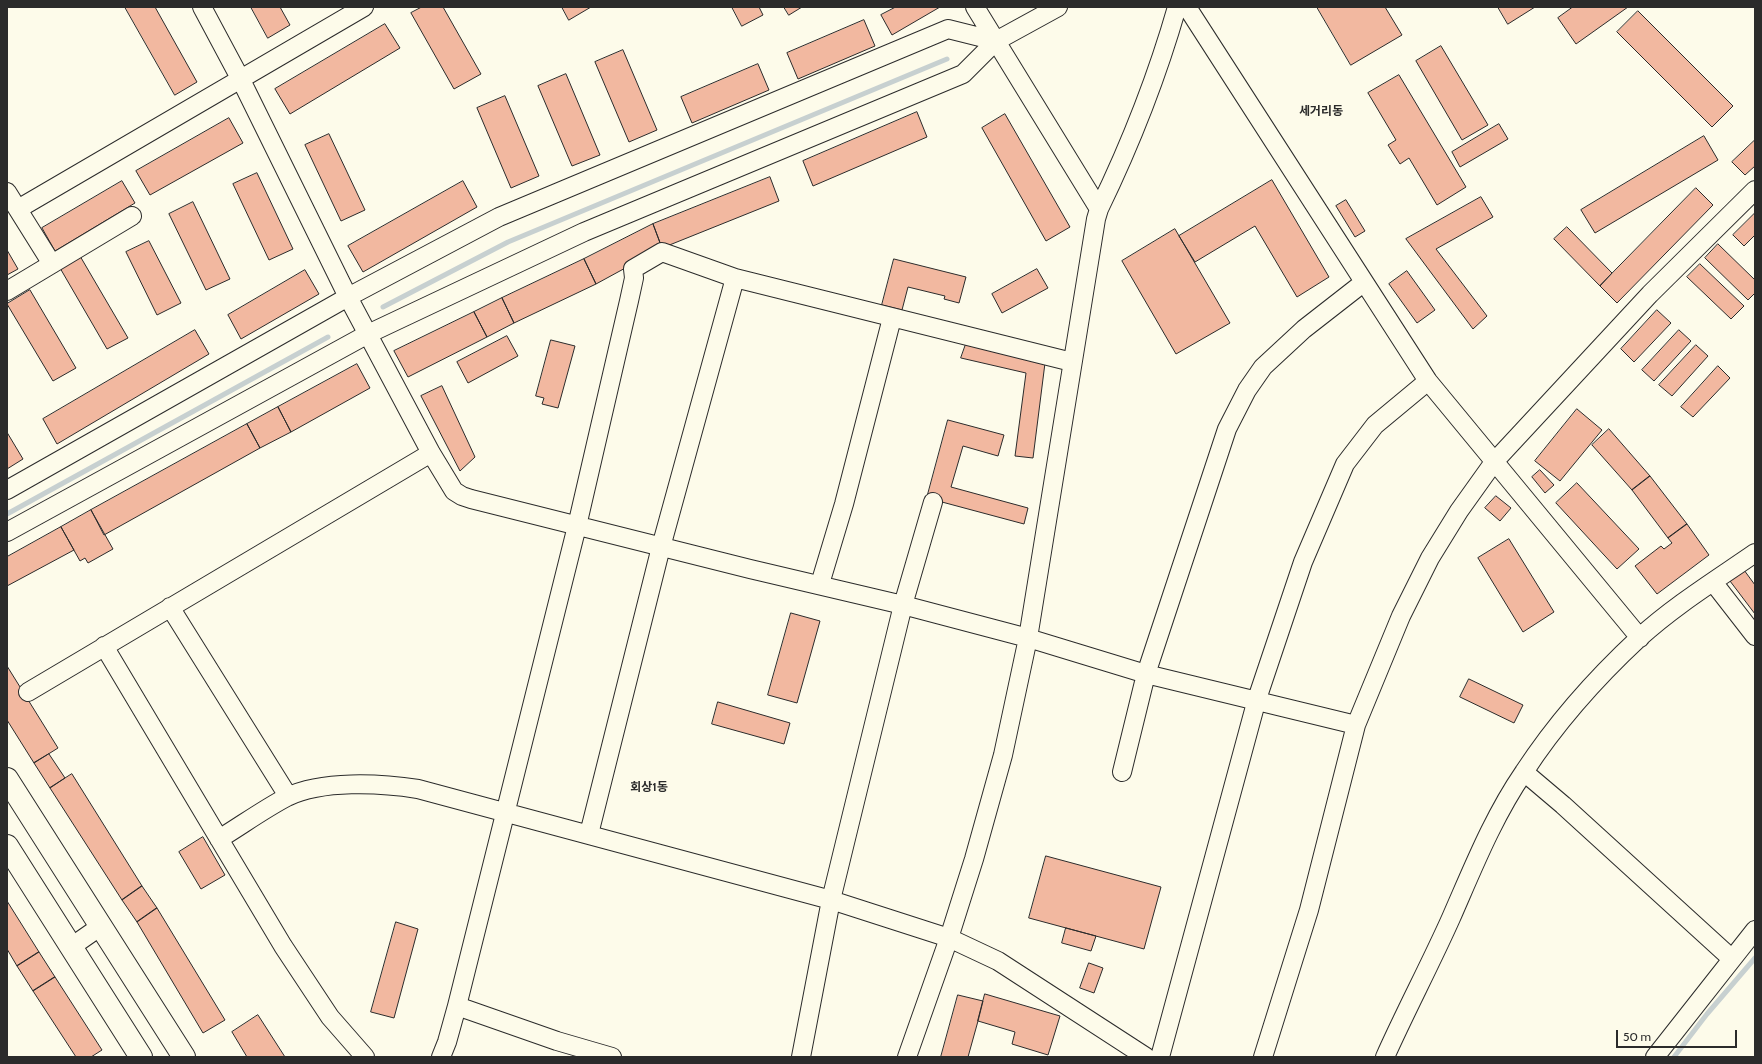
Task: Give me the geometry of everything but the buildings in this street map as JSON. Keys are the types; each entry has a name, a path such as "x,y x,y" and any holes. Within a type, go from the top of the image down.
{"main road":[{"path":"7,779 184,1057"},
{"path":"7,846 141,1057"}],"street":[{"path":"202,7 241,80 365,329 431,452 454,491 462,496 661,547 904,605 1028,638 1146,674 1257,699 1356,724"},
{"path":"18,209 364,7"},
{"path":"975,7 1099,209"},
{"path":"7,532 365,329 584,232 964,74 996,41 1058,7"},
{"path":"907,1057 949,938 991,802 1003,755 1028,638 1072,362 1099,209 1142,113 1156,77 1177,7"},
{"path":"1187,7 1428,381 1640,638"},
{"path":"7,490 348,297 499,217 948,29 996,41"},
{"path":"1262,1057 1309,910 1356,724 1401,616 1430,558 1459,511 1494,462 1650,294 1755,190"},
{"path":"7,192 52,264"},
{"path":"7,291 132,216"},
{"path":"441,1057 447,1042 457,1006 577,526 629,302 634,278 633,268 662,252 736,278 1072,362"},
{"path":"589,834 661,547 736,278"},
{"path":"1122,772 1146,674 1227,429 1247,390 1263,367 1304,329 1363,282"},
{"path":"820,584 844,504 892,318"},
{"path":"1160,1057 1257,699 1303,562 1345,464 1375,425 1428,381"},
{"path":"28,692 431,452"},
{"path":"801,1057 831,900 904,605 933,502"},
{"path":"1385,1057 1497,816 1524,772 1554,729 1640,638 1677,608 1755,553"},
{"path":"1713,582 1755,636"},
{"path":"170,607 288,796"},
{"path":"104,646 283,946 326,1010 365,1057"},
{"path":"1524,772 1563,805 1732,959"},
{"path":"219,839 288,796 313,789 338,785 368,784 418,789 506,814 589,834 831,900 949,938 998,961 1146,1057"},
{"path":"71,946 101,926"},
{"path":"1655,1057 1755,930"},
{"path":"457,1006 557,1041 612,1057"}],"waterway":[{"path":"383,307 508,242 947,59"},
{"path":"7,514 328,337"},
{"path":"1674,1057 1707,1014 1755,958"}],"district":[{"name":"세거리동","path":"1321,111"},
{"name":"회상1동","path":"649,787"}]}
